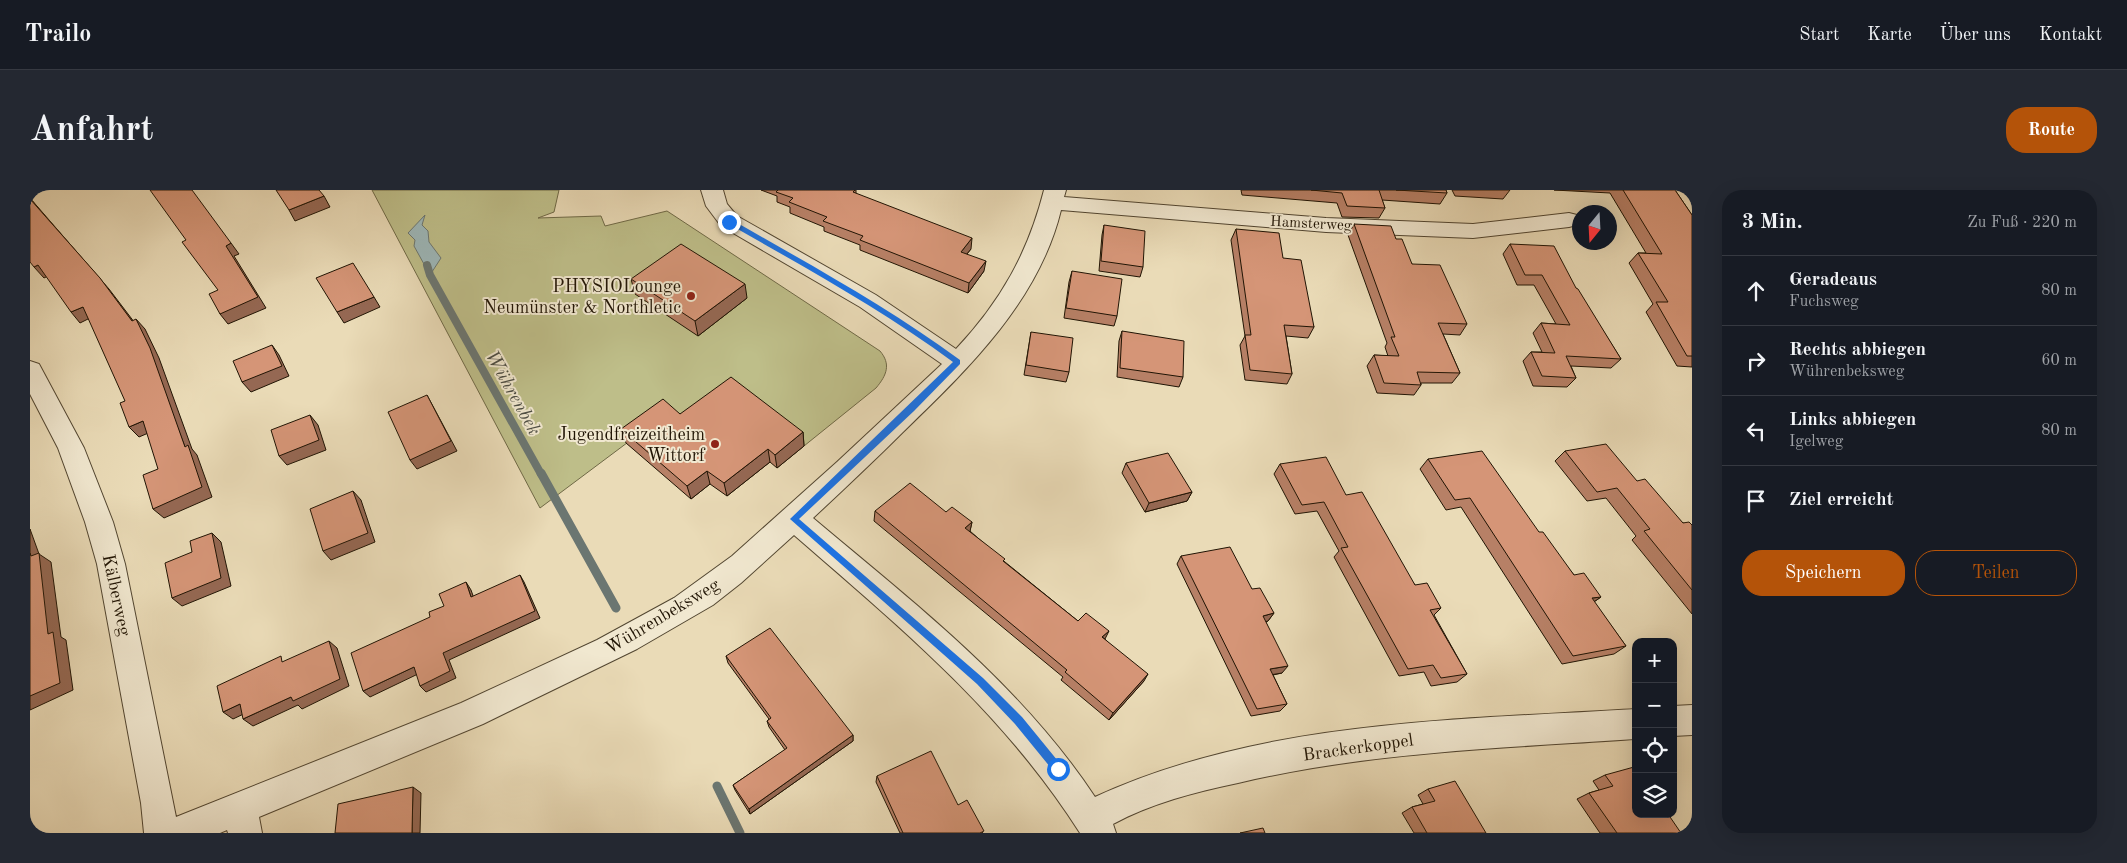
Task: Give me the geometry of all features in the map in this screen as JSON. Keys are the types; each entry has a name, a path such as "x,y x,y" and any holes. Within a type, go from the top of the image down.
{"street":[{"path":"712,190 717,206 729,222 868,301 919,334 957,362"},
{"name":"Wührenbeksweg","path":"178,833 243,820 498,703 644,631 722,582 794,519 911,409 957,362 1010,299 1032,261 1054,196"},
{"name":"Hamsterweg","path":"1054,196 1326,225 1473,231 1569,220"},
{"name":"Kälberweg","path":"30,370 71,448 86,483 111,564 158,803 161,833"},
{"path":"794,519 980,681 1018,720 1058,769 1095,825"},
{"path":"1677,721 1692,720"},
{"name":"Brackerkoppel","path":"1095,825 1124,799 1160,786 1246,764 1331,748 1412,739 1632,724"}],"green space":[{"path":"372,190 559,190 554,212 538,218 601,216 605,226 667,211 880,351 886,360 885,374 876,388 804,446 684,427 667,413 540,508"}],"water":[{"path":"425,215 422,225 428,231 429,242 441,258 430,275 414,246 415,240 408,233"}],"building":[{"path":"150,190 192,190 231,243 226,246 258,297 220,314 209,294 218,290 182,242 186,240"},
{"path":"276,190 319,190 324,196 289,210"},
{"path":"778,190 855,190 853,192 972,238 961,252 986,261 969,283 860,240 863,236 823,221 827,217 789,202 793,198 776,192"},
{"path":"1311,190 1379,190 1385,208 1347,206 1342,193"},
{"path":"1396,190 1446,190 1447,193"},
{"path":"1623,190 1675,190 1692,215 1692,356 1687,356 1656,302 1668,302 1638,253 1662,254"},
{"path":"30,199 100,278 132,321 136,319 150,348 185,447 188,445 202,487 153,509 143,475 158,469 143,421 129,427 120,403 125,401 83,307 71,312 38,265 34,267 30,262"},
{"path":"1354,224 1391,226 1396,239 1402,239 1412,264 1440,265 1467,324 1438,323 1460,373 1417,372 1421,385 1384,383 1374,355 1399,356 1391,337 1395,337"},
{"path":"1104,225 1145,231 1143,267 1101,261"},
{"path":"1236,229 1279,233 1283,258 1301,260 1314,327 1284,325 1292,374 1250,370 1245,335 1251,335"},
{"name":"PHYSIOLounge Neumünster & Northletic","path":"681,244 745,284 695,321 631,279"},
{"path":"1510,244 1554,246 1576,288 1621,359 1566,356 1576,378 1542,376 1531,352 1555,353 1541,323 1570,325 1542,275 1525,275"},
{"path":"353,263 374,297 337,312 316,278"},
{"path":"1072,271 1122,279 1117,316 1066,308"},
{"path":"1122,331 1184,341 1183,377 1120,368"},
{"path":"1031,332 1073,338 1069,372 1026,365"},
{"path":"272,345 282,366 242,382 233,361"},
{"name":"Jugendfreizeitheim Wittorf","path":"731,377 803,432 775,455 768,449 724,483 707,471 687,486 621,429 663,399 680,414"},
{"path":"427,395 451,441 410,460 388,412"},
{"path":"310,415 319,440 279,456 271,430"},
{"path":"1606,444 1637,481 1645,479 1683,523 1689,522 1692,525 1692,590 1644,531 1650,529 1617,488 1597,492 1565,451"},
{"path":"1482,451 1539,532 1543,532 1574,575 1584,573 1601,597 1592,598 1626,646 1573,656 1470,498 1455,500 1428,459"},
{"path":"1168,453 1192,492 1149,503 1126,463"},
{"path":"1326,457 1346,495 1362,492 1415,585 1427,583 1441,608 1430,610 1467,674 1441,678 1433,665 1408,669 1341,548 1348,547 1324,502 1302,505 1280,464"},
{"path":"910,483 946,512 952,507 972,522 965,528 1078,621 1086,613 1109,631 1102,637 1148,674 1113,713 1065,672 1067,670 875,511"},
{"path":"353,491 368,533 323,551 310,509"},
{"path":"212,533 221,578 172,598 165,563 192,552 190,541"},
{"path":"1230,547 1252,589 1260,588 1274,613 1263,616 1288,666 1270,669 1287,704 1257,709 1181,556"},
{"path":"30,553 31,556 39,553 48,634 53,632 60,683 30,696"},
{"path":"520,575 535,611 443,653 450,671 420,686 414,667 363,691 351,653 430,617 429,612 444,606 439,594 466,582 471,597"},
{"path":"770,628 853,735 749,809 733,785 787,748 767,721 771,718 726,656"},
{"path":"329,641 340,679 293,701 291,697 243,719 240,704 223,712 217,686 281,656 282,662"},
{"path":"931,751 958,805 967,800 984,831 980,833 903,833 877,776"},
{"path":"1632,768 1632,818 1671,818 1681,833 1617,833 1589,793 1613,786 1605,775"},
{"path":"1455,781 1486,833 1427,833 1412,807 1435,801 1428,789"},
{"path":"413,787 412,833 335,833 338,804"},
{"path":"1263,828 1265,833 1240,833"}],"waterway":[{"name":"Wührenbek","path":"427,265 430,275 541,474"},
{"name":"Wührenbek","path":"541,473 616,608"},
{"name":"Wührenbek","path":"717,786 740,833"}],"place":[{"name":"PHYSIOLounge Neumünster & Northletic","path":"691,296"},
{"name":"Jugendfreizeitheim Wittorf","path":"715,444"}],"route":[{"path":"729,222 868,301 919,334 957,362 911,409 794,519 938,642 980,681 1018,720 1058,769"}]}
